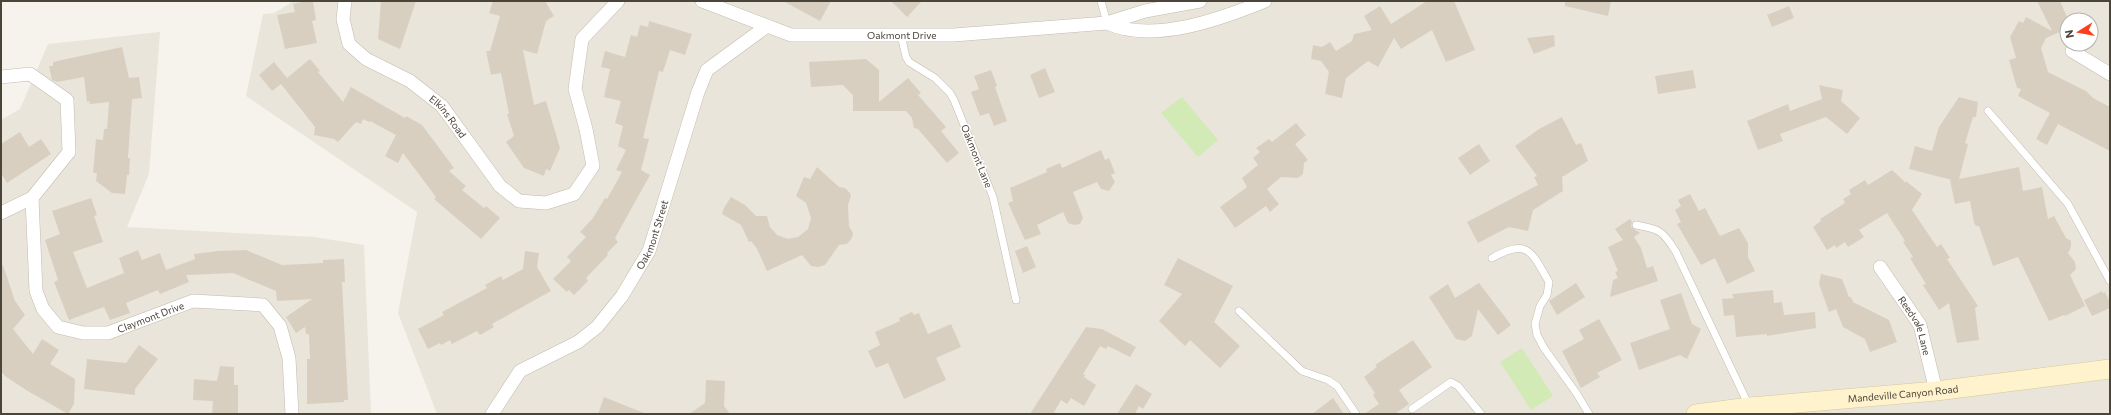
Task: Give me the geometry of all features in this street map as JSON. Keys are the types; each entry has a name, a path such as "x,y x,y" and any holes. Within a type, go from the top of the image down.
{"street":[{"name":"Elkins Road","path":"345,1 343,18 350,44 366,59 410,81 442,106 500,186 519,201 546,203 574,194 593,166 586,129 574,89 582,39 618,1"},
{"name":"Oakmont Drive","path":"702,1 791,35 954,35 1107,24 1145,11 1200,1"},
{"name":"Oakmont Drive","path":"1107,24 1115,27 1160,32 1229,16 1247,4 1265,1"},
{"name":"Oakmont Street","path":"492,414 520,371 578,342 597,327 622,296 649,250 698,92 707,70 767,26"},
{"path":"2075,52 2110,74"},
{"path":"1,76 30,74 66,100 69,152 32,198 1,213"},
{"name":"Claymont Drive","path":"32,198 36,291 43,309 58,327 83,333 108,333 192,301 263,305 280,326 289,358 292,414"},
{"name":"Reedvale Lane","path":"1880,267 1920,325 1936,391"},
{"name":"Mandeville Canyon Road","path":"1696,414 1750,407 1936,391 2110,369"}],"lane":[{"path":"1101,1 1107,24"},
{"name":"Oakmont Lane","path":"901,35 906,57 909,62 935,78 944,86 954,100 992,197 1016,300"},
{"path":"1988,111 2068,204 2110,281"},
{"path":"1636,225 1658,229 1665,234 1676,252 1750,407"},
{"path":"1492,258 1517,247 1526,249 1539,264 1549,282 1547,295 1540,306 1534,324 1537,335 1544,348 1577,394 1589,414"},
{"path":"1239,311 1302,371 1328,380 1337,386 1356,414"},
{"path":"1412,409 1451,382 1458,386 1480,414"}],"shaded area":[{"path":"294,1 2110,1 2110,414 437,414 398,313 417,212 246,96 263,14 274,13"},
{"path":"160,32 149,174 127,227 314,237 364,245 371,414 1,414 1,120 20,109 48,44"}],"green space":[{"path":"1182,97 1218,140 1198,157 1161,113"},
{"path":"1522,348 1553,396 1531,410 1500,362"}],"building":[{"path":"313,1 316,20 312,21 317,43 285,49 277,15 295,12 293,4"},
{"path":"381,1 416,1 400,49 378,39"},
{"path":"493,1 545,1 554,16 546,21 537,54 523,50 534,105 546,101 560,148 550,171 546,169 544,176 524,168 506,142 514,136 507,114 509,114 501,73 491,75 486,51 490,51 500,16 489,13"},
{"path":"783,1 831,1 820,21"},
{"path":"891,1 922,1 907,17"},
{"path":"1427,1 1454,1 1475,50 1446,62 1432,30 1401,49 1394,38 1378,67 1368,61 1346,78 1342,98 1325,94 1329,72 1321,61 1311,59 1313,45 1322,47 1330,42 1336,51 1352,41 1354,34 1372,30 1364,16 1380,6 1391,24"},
{"path":"1565,1 1611,1 1608,16 1565,6"},
{"path":"2037,1 2060,1 2065,12 2059,12 2059,32 2046,38 2041,48 2048,72 2086,91 2093,98 2110,107 2110,151 2058,124 2047,145 2036,139 2050,113 2018,96 2021,89 2017,88 2009,60 2016,58 2010,37 2019,21 2023,23 2026,17 2052,31"},
{"path":"1789,6 1794,18 1772,27 1767,15"},
{"path":"649,21 692,34 685,55 670,50 663,72 659,71 643,138 649,139 641,170 650,175 615,238 618,242 586,278 588,281 574,295 569,290 567,292 553,279 571,261 567,257 586,237 580,232 593,218 605,198 607,199 622,172 616,170 626,150 618,146 623,126 615,123 621,101 604,97 610,69 601,67 605,51 625,57 631,35 637,37 640,25 648,27"},
{"path":"1554,35 1555,46 1534,54 1527,38"},
{"path":"122,47 129,78 139,77 142,98 132,99 128,158 130,158 129,175 127,175 125,194 112,193 96,181 97,173 93,173 96,139 103,140 104,129 107,129 109,102 90,104 89,101 87,102 84,77 57,82 52,80 49,66 53,66 53,62"},
{"path":"310,59 320,71 318,72 343,102 351,87 405,118 406,116 422,125 454,168 449,171 466,186 462,190 484,208 486,206 500,218 481,239 434,199 436,197 403,153 398,163 385,156 396,135 370,121 369,122 363,119 361,124 356,122 338,142 334,139 314,135 315,127 281,84 272,91 259,75 274,62 287,78"},
{"path":"866,59 879,70 879,102 908,78 921,93 918,95 946,127 941,131 959,153 947,163 918,129 914,128 912,118 906,111 853,111 853,95 843,85 811,87 809,62"},
{"path":"1045,68 1055,92 1039,98 1030,75"},
{"path":"991,70 997,86 995,87 1007,121 994,126 989,113 980,116 971,92 979,89 974,76"},
{"path":"1693,70 1696,88 1658,94 1655,76"},
{"path":"1819,85 1843,90 1841,101 1860,118 1847,134 1826,117 1780,134 1783,141 1758,150 1747,121 1788,104 1790,111 1822,99"},
{"path":"1959,97 1978,102 1976,117 1973,117 1965,143 1968,144 1959,179 2019,167 2023,191 2042,187 2048,219 2054,216 2066,238 2071,241 2071,247 2068,253 2075,262 2076,269 2070,275 2085,306 2065,316 2064,315 2049,321 2018,257 1993,266 1979,226 1976,226 1974,223 1970,201 1955,204 1950,180 1952,180 1909,169 1915,146 1932,151 1939,127"},
{"path":"1562,117 1576,145 1581,143 1588,161 1562,177 1563,191 1533,210 1528,231 1509,227 1478,243 1467,222 1538,185 1534,177 1537,176 1515,146 1539,129"},
{"path":"1296,123 1306,135 1295,144 1308,160 1304,163 1303,174 1298,178 1281,177 1267,189 1279,204 1270,212 1266,206 1235,228 1220,207 1247,187 1242,178 1258,165 1253,158 1260,152 1256,148 1269,139 1272,142"},
{"path":"20,132 29,147 41,139 51,154 7,183 1,173 1,144"},
{"path":"1479,144 1490,161 1470,175 1458,158"},
{"path":"1101,150 1105,160 1109,158 1115,173 1111,175 1115,182 1109,191 1101,189 1097,182 1073,192 1083,218 1080,224 1074,225 1068,223 1063,212 1037,225 1041,234 1025,240 1008,203 1013,201 1010,188 1047,172 1046,169 1060,163 1062,168"},
{"path":"817,167 839,187 845,188 850,193 851,196 848,205 849,226 853,233 852,238 847,244 839,245 825,265 818,267 811,266 802,255 767,271 757,249 751,241 749,242 741,225 722,214 724,208 731,197 745,205 756,216 767,216 770,227 777,235 788,239 798,237 808,229 811,218 806,203 796,196 804,177 810,179"},
{"path":"1892,170 1906,183 1906,181 1922,194 1912,210 1937,247 1941,244 1950,258 1947,259 1978,306 1975,308 1979,340 1957,343 1949,303 1939,310 1923,285 1926,284 1910,258 1913,257 1903,242 1905,241 1887,213 1859,230 1864,237 1848,247 1845,242 1836,248 1835,245 1827,250 1813,227 1821,221 1820,219 1845,203 1843,199 1851,194 1849,190 1865,180 1868,185"},
{"path":"1690,194 1699,211 1705,208 1720,236 1739,228 1748,243 1748,257 1755,271 1727,284 1715,258 1701,265 1677,224 1681,222 1675,210 1681,206 1678,200"},
{"path":"91,198 97,215 94,216 103,242 73,252 87,288 124,273 119,258 138,250 142,260 160,253 166,270 195,259 194,254 218,251 246,250 282,265 323,263 323,260 344,259 345,282 342,282 348,400 344,400 344,402 307,404 307,359 310,359 309,334 306,334 305,327 296,333 286,317 312,299 277,301 276,291 233,273 186,275 189,282 160,294 158,290 126,303 130,313 110,320 104,307 69,320 54,282 58,280 45,240 60,234 52,211"},
{"path":"1630,219 1632,222 1631,227 1640,233 1634,237 1641,248 1647,268 1653,266 1658,281 1610,297 1613,280 1618,278 1615,272 1618,271 1608,247 1623,240 1615,229"},
{"path":"1027,246 1036,267 1023,273 1015,251"},
{"path":"525,251 539,253 537,267 551,291 492,324 494,327 480,335 477,331 452,344 450,340 441,345 440,343 428,349 418,329 444,315 442,312 487,288 485,285 501,276 503,280 523,269"},
{"path":"1178,258 1233,286 1214,322 1240,346 1220,368 1190,340 1185,346 1159,321 1182,294 1164,285"},
{"path":"1,265 3,265 15,301 25,315 13,329 33,354 42,339 59,350 50,364 75,379 74,404 68,414 26,390 5,376 1,371"},
{"path":"1821,274 1842,279 1849,297 1851,297 1853,302 1889,320 1897,342 1870,352 1865,339 1843,327 1836,309 1829,312 1819,284"},
{"path":"1479,283 1511,325 1498,335 1478,309 1472,336 1465,341 1456,339 1429,297 1448,284 1455,298"},
{"path":"1576,283 1585,297 1557,315 1549,301"},
{"path":"1773,290 1774,303 1782,302 1784,315 1815,312 1816,328 1767,336 1767,334 1736,337 1734,315 1724,316 1722,299 1734,298 1732,294"},
{"path":"2102,291 2103,293 2105,292 2110,302 2110,308 2092,316 2084,300"},
{"path":"1681,293 1692,324 1701,329 1687,359 1680,355 1639,370 1630,343 1670,329 1660,300"},
{"path":"912,312 914,315 919,313 928,334 951,324 961,347 936,358 946,380 904,399 888,363 876,368 868,351 880,345 875,332 900,321 899,318"},
{"path":"1599,319 1622,360 1597,373 1600,377 1581,388 1562,351 1584,339 1579,330"},
{"path":"1086,327 1102,329 1136,347 1130,357 1108,346 1106,349 1100,346 1083,374 1085,375 1084,377 1096,385 1084,406 1071,398 1067,404 1061,400 1053,414 1030,414"},
{"path":"1413,340 1432,367 1399,390 1409,404 1395,414 1364,414 1379,404 1373,395 1375,393 1364,377 1377,367 1375,365"},
{"path":"139,345 158,359 135,389 135,395 84,389 87,359 126,363"},
{"path":"220,366 234,367 234,385 238,385 238,414 212,414 213,401 193,400 194,379 217,381"},
{"path":"706,380 725,381 724,406 730,414 689,414 705,403"},
{"path":"1136,384 1152,394 1143,409 1139,406 1135,414 1117,414"},
{"path":"604,397 644,413 598,414"},
{"path":"1333,398 1344,414 1312,414"}]}
